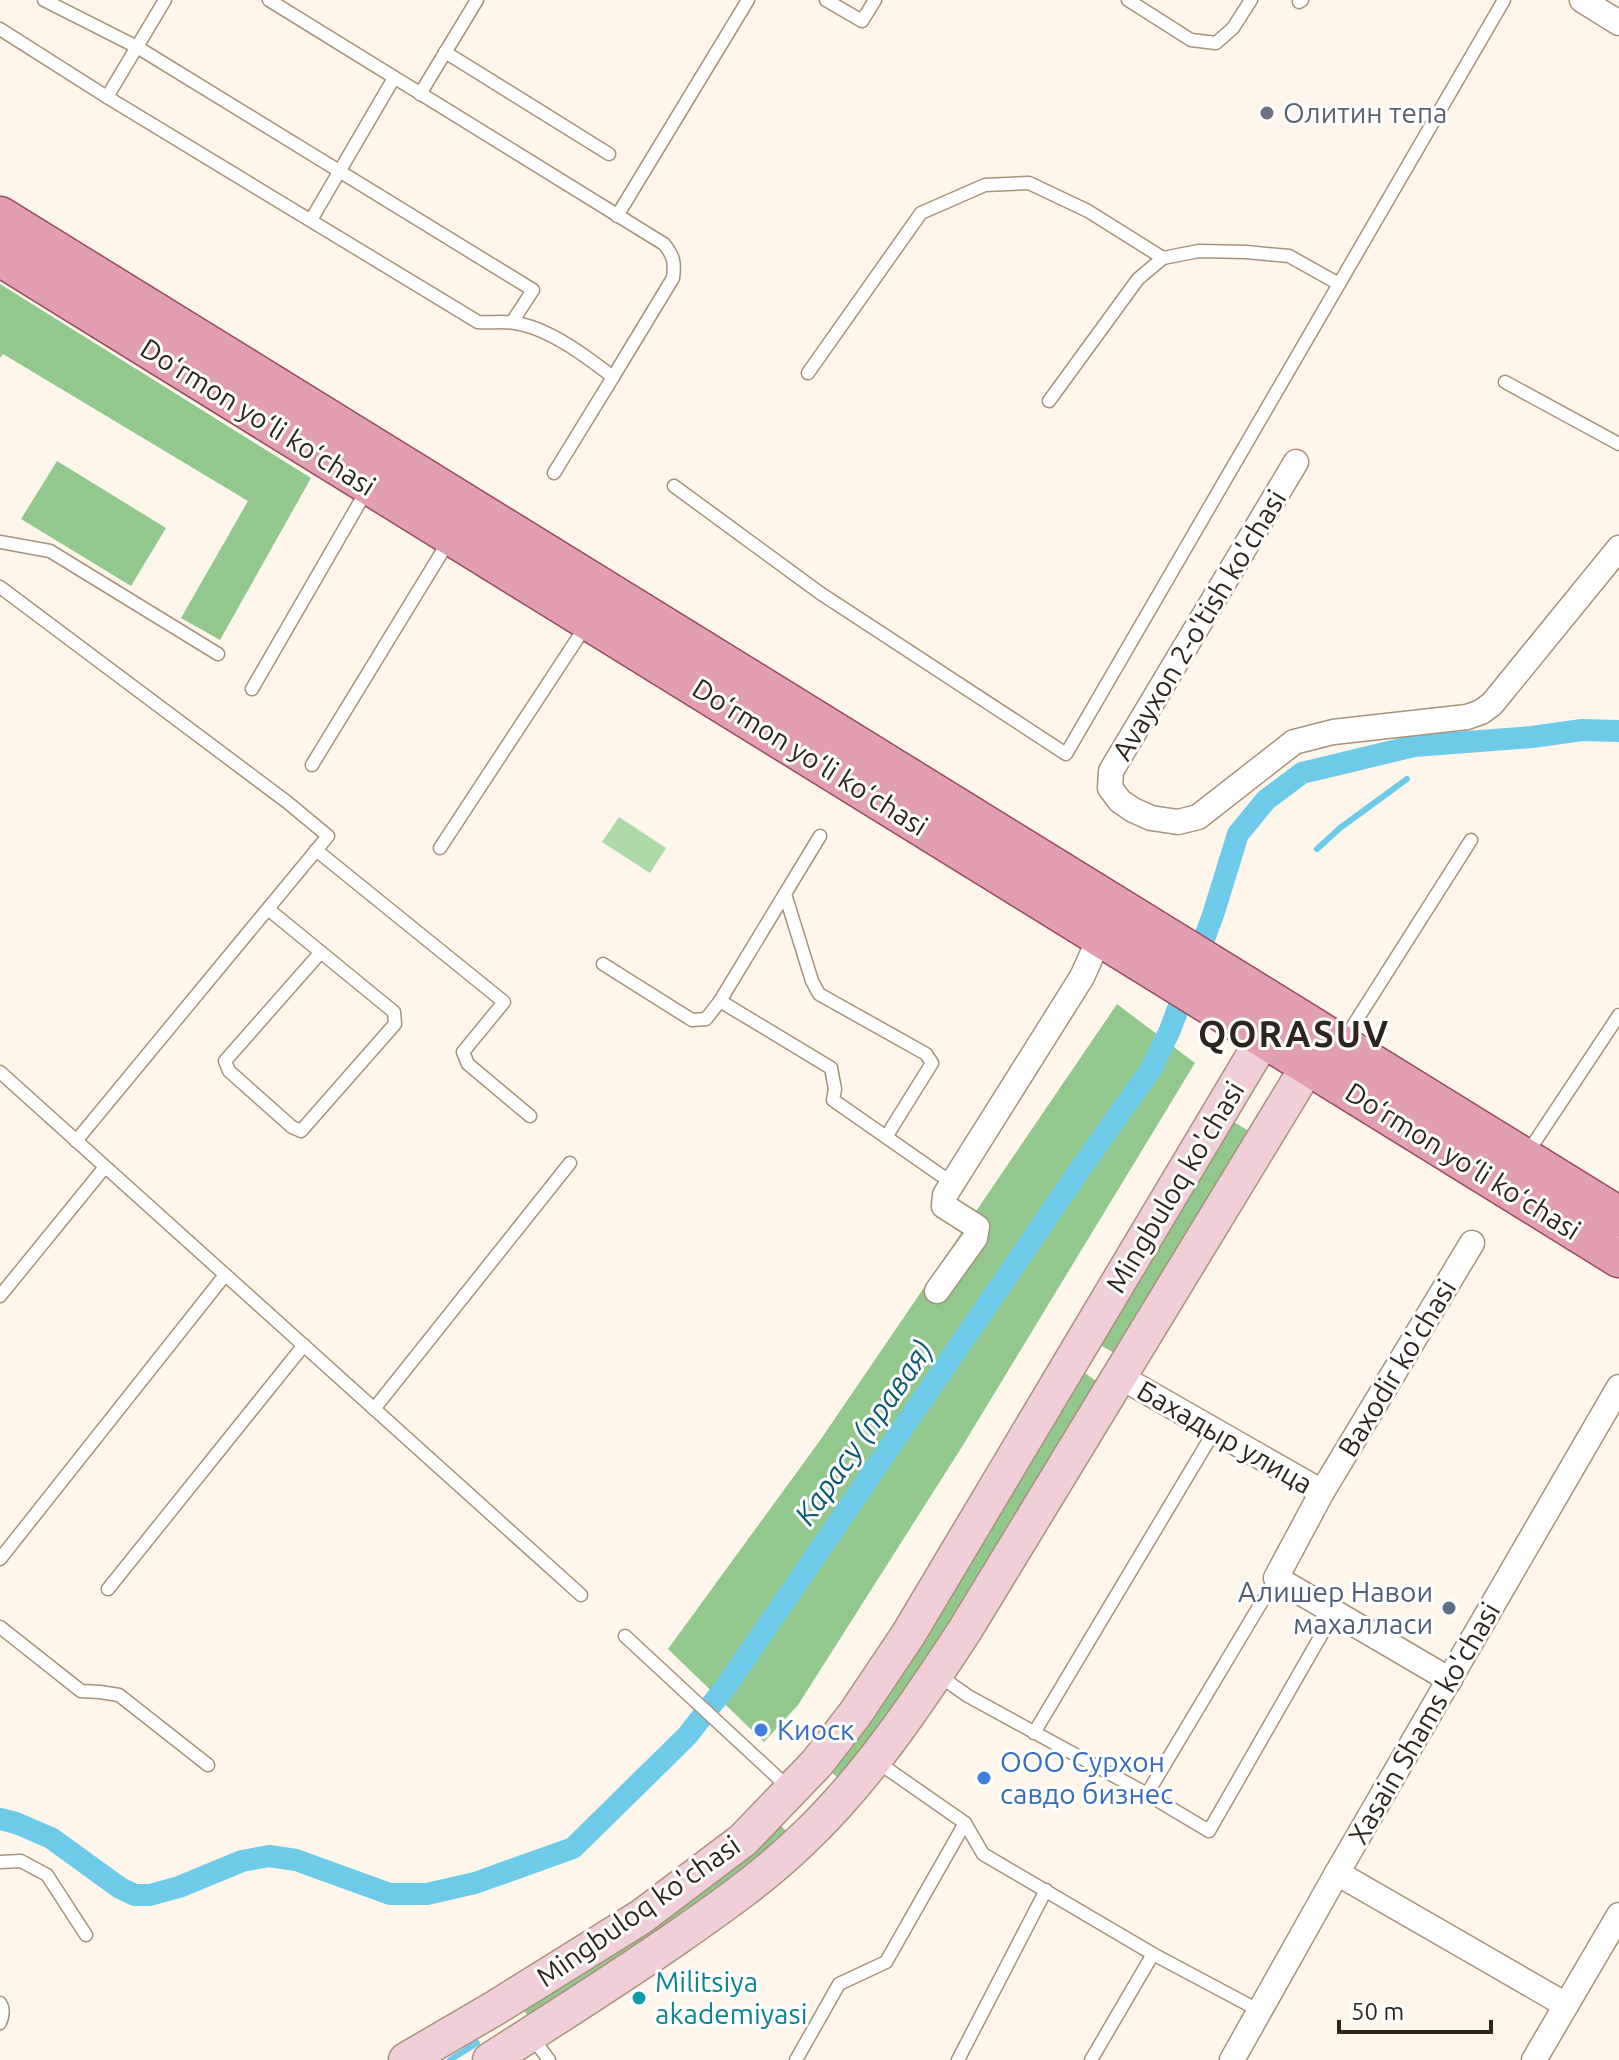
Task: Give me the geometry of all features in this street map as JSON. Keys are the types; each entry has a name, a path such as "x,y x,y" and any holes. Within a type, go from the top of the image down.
{"main road":[{"name":"Do‘rmon yo‘li ko‘chasi","path":"0,216 1210,984 1305,1021 1619,1216"},
{"name":"Do‘rmon yo‘li ko‘chasi","path":"0,257 1100,937 1165,956"},
{"name":"Do‘rmon yo‘li ko‘chasi","path":"1210,984 1264,1038 1619,1258"},
{"path":"1264,1038 1305,1021 1308,1066"},
{"name":"Mingbuloq ko'chasi","path":"406,2060 641,1917 698,1875 751,1833 836,1739 891,1662 1264,1038"},
{"name":"Mingbuloq ko'chasi","path":"522,2049 725,1904 787,1854 824,1819 874,1759 965,1630 1308,1066"},
{"path":"1078,1350 1119,1376"},
{"path":"792,1790 824,1819"},
{"path":"495,2008 522,2049"}],"street":[{"path":"1582,0 1619,23"},
{"name":"Avayxon 2-o'tish ko'chasi","path":"1296,462 1111,771 1110,788 1120,801 1151,818 1178,822 1198,817 1294,742 1333,732 1467,717 1481,712 1492,704 1619,548"},
{"path":"937,1291 975,1238 977,1227 944,1206 945,1195 1082,977 1100,937"},
{"name":"Baxodir ko'chasi","path":"1322,1492 1472,1243"},
{"name":"Бахадыр улица","path":"1119,1376 1322,1492 1276,1578"},
{"name":"Xasain Shams ko'chasi","path":"1232,2060 1619,1387"},
{"path":"1276,1578 1450,1680"},
{"path":"1337,1873 1566,2005"},
{"path":"1534,2060 1619,1915"}],"lane":[{"path":"44,0 137,47 533,290 512,322"},
{"path":"107,97 165,0"},
{"path":"269,0 664,244 673,254 673,278 554,473"},
{"path":"420,94 477,0"},
{"path":"617,216 748,0"},
{"path":"826,0 862,21 875,0"},
{"path":"1128,0 1191,40 1216,43 1233,28 1251,0"},
{"path":"674,486 820,593 1066,754 1504,0"},
{"path":"0,29 478,322 512,322 530,326 579,350 613,377"},
{"path":"445,52 609,154"},
{"path":"311,220 394,78"},
{"path":"808,373 921,213 985,185 1029,183 1088,211 1163,258"},
{"path":"1049,401 1138,279 1163,258 1199,251 1289,256 1339,284"},
{"path":"1505,382 1619,444"},
{"path":"252,689 370,485"},
{"path":"312,765 452,536"},
{"path":"0,542 50,551 218,654"},
{"path":"1,589 287,802 328,836 76,1141"},
{"path":"440,848 589,621"},
{"path":"603,964 692,1020 706,1019 820,836"},
{"path":"1341,1044 1471,840"},
{"path":"316,850 504,1002 463,1052 468,1064 530,1116"},
{"path":"785,894 812,981 819,994 926,1054 932,1063 886,1137"},
{"path":"268,909 321,952 394,1012 395,1024 301,1131 292,1127 229,1071 225,1061 321,952"},
{"path":"720,1001 831,1068 835,1089 833,1100 952,1183"},
{"path":"1524,1157 1619,1015"},
{"path":"0,1072 581,1595"},
{"path":"374,1409 570,1163"},
{"path":"0,1296 105,1167"},
{"path":"0,1559 225,1275"},
{"path":"108,1589 304,1345"},
{"path":"1034,1733 1215,1430"},
{"path":"1147,1794 1276,1578"},
{"path":"936,1673 968,1696 1209,1831 1331,1618"},
{"path":"0,1627 81,1691 119,1695 208,1765"},
{"path":"625,1636 792,1790"},
{"path":"874,1759 965,1823 983,1854 1153,1954 1260,2011"},
{"path":"796,2060 839,1984 886,1962 965,1823"},
{"path":"0,1862 21,1861 47,1875 86,1935"},
{"path":"958,2060 1046,1890"},
{"path":"1091,2060 1153,1954"},
{"path":"0,2003 3,2006 0,2023"}],"green space":[{"path":"0,284 311,478 220,640 181,618 248,501 3,354 0,358"},
{"path":"57,461 166,528 131,586 21,519"},
{"path":"619,817 666,848 650,873 602,842"},
{"path":"1117,1004 1195,1063 960,1450 798,1705 764,1742 668,1649 821,1439"},
{"path":"1232,1121 1249,1131 1114,1353 1097,1343"},
{"path":"1085,1373 1096,1381 1005,1534 909,1683 838,1778 829,1770 913,1656"},
{"path":"780,1824 788,1834 730,1883 530,2019 523,2009"}],"waterway":[{"name":"Карасу (правая)","path":"0,1819 51,1838 120,1888 135,1895 150,1895 179,1887 242,1861 269,1856 296,1860 390,1894 427,1894 475,1883 573,1848 687,1736 727,1685 1151,1069 1170,1030 1213,915 1238,834 1266,800 1302,773 1414,746 1582,730 1619,731"},
{"path":"1317,849 1340,828 1407,779"},
{"path":"450,2060 477,2043"}],"place":[{"name":"Олитин тепа","path":"1267,113"},
{"name":"Алишер Навои махалласи","path":"1449,1608"},
{"name":"Киоск","path":"761,1730"},
{"name":"ООО Сурхон савдо бизнес","path":"984,1778"},
{"name":"Militsiya akademiyasi","path":"639,1998"}],"district":[{"name":"QORASUV","path":"1294,1034"}]}
